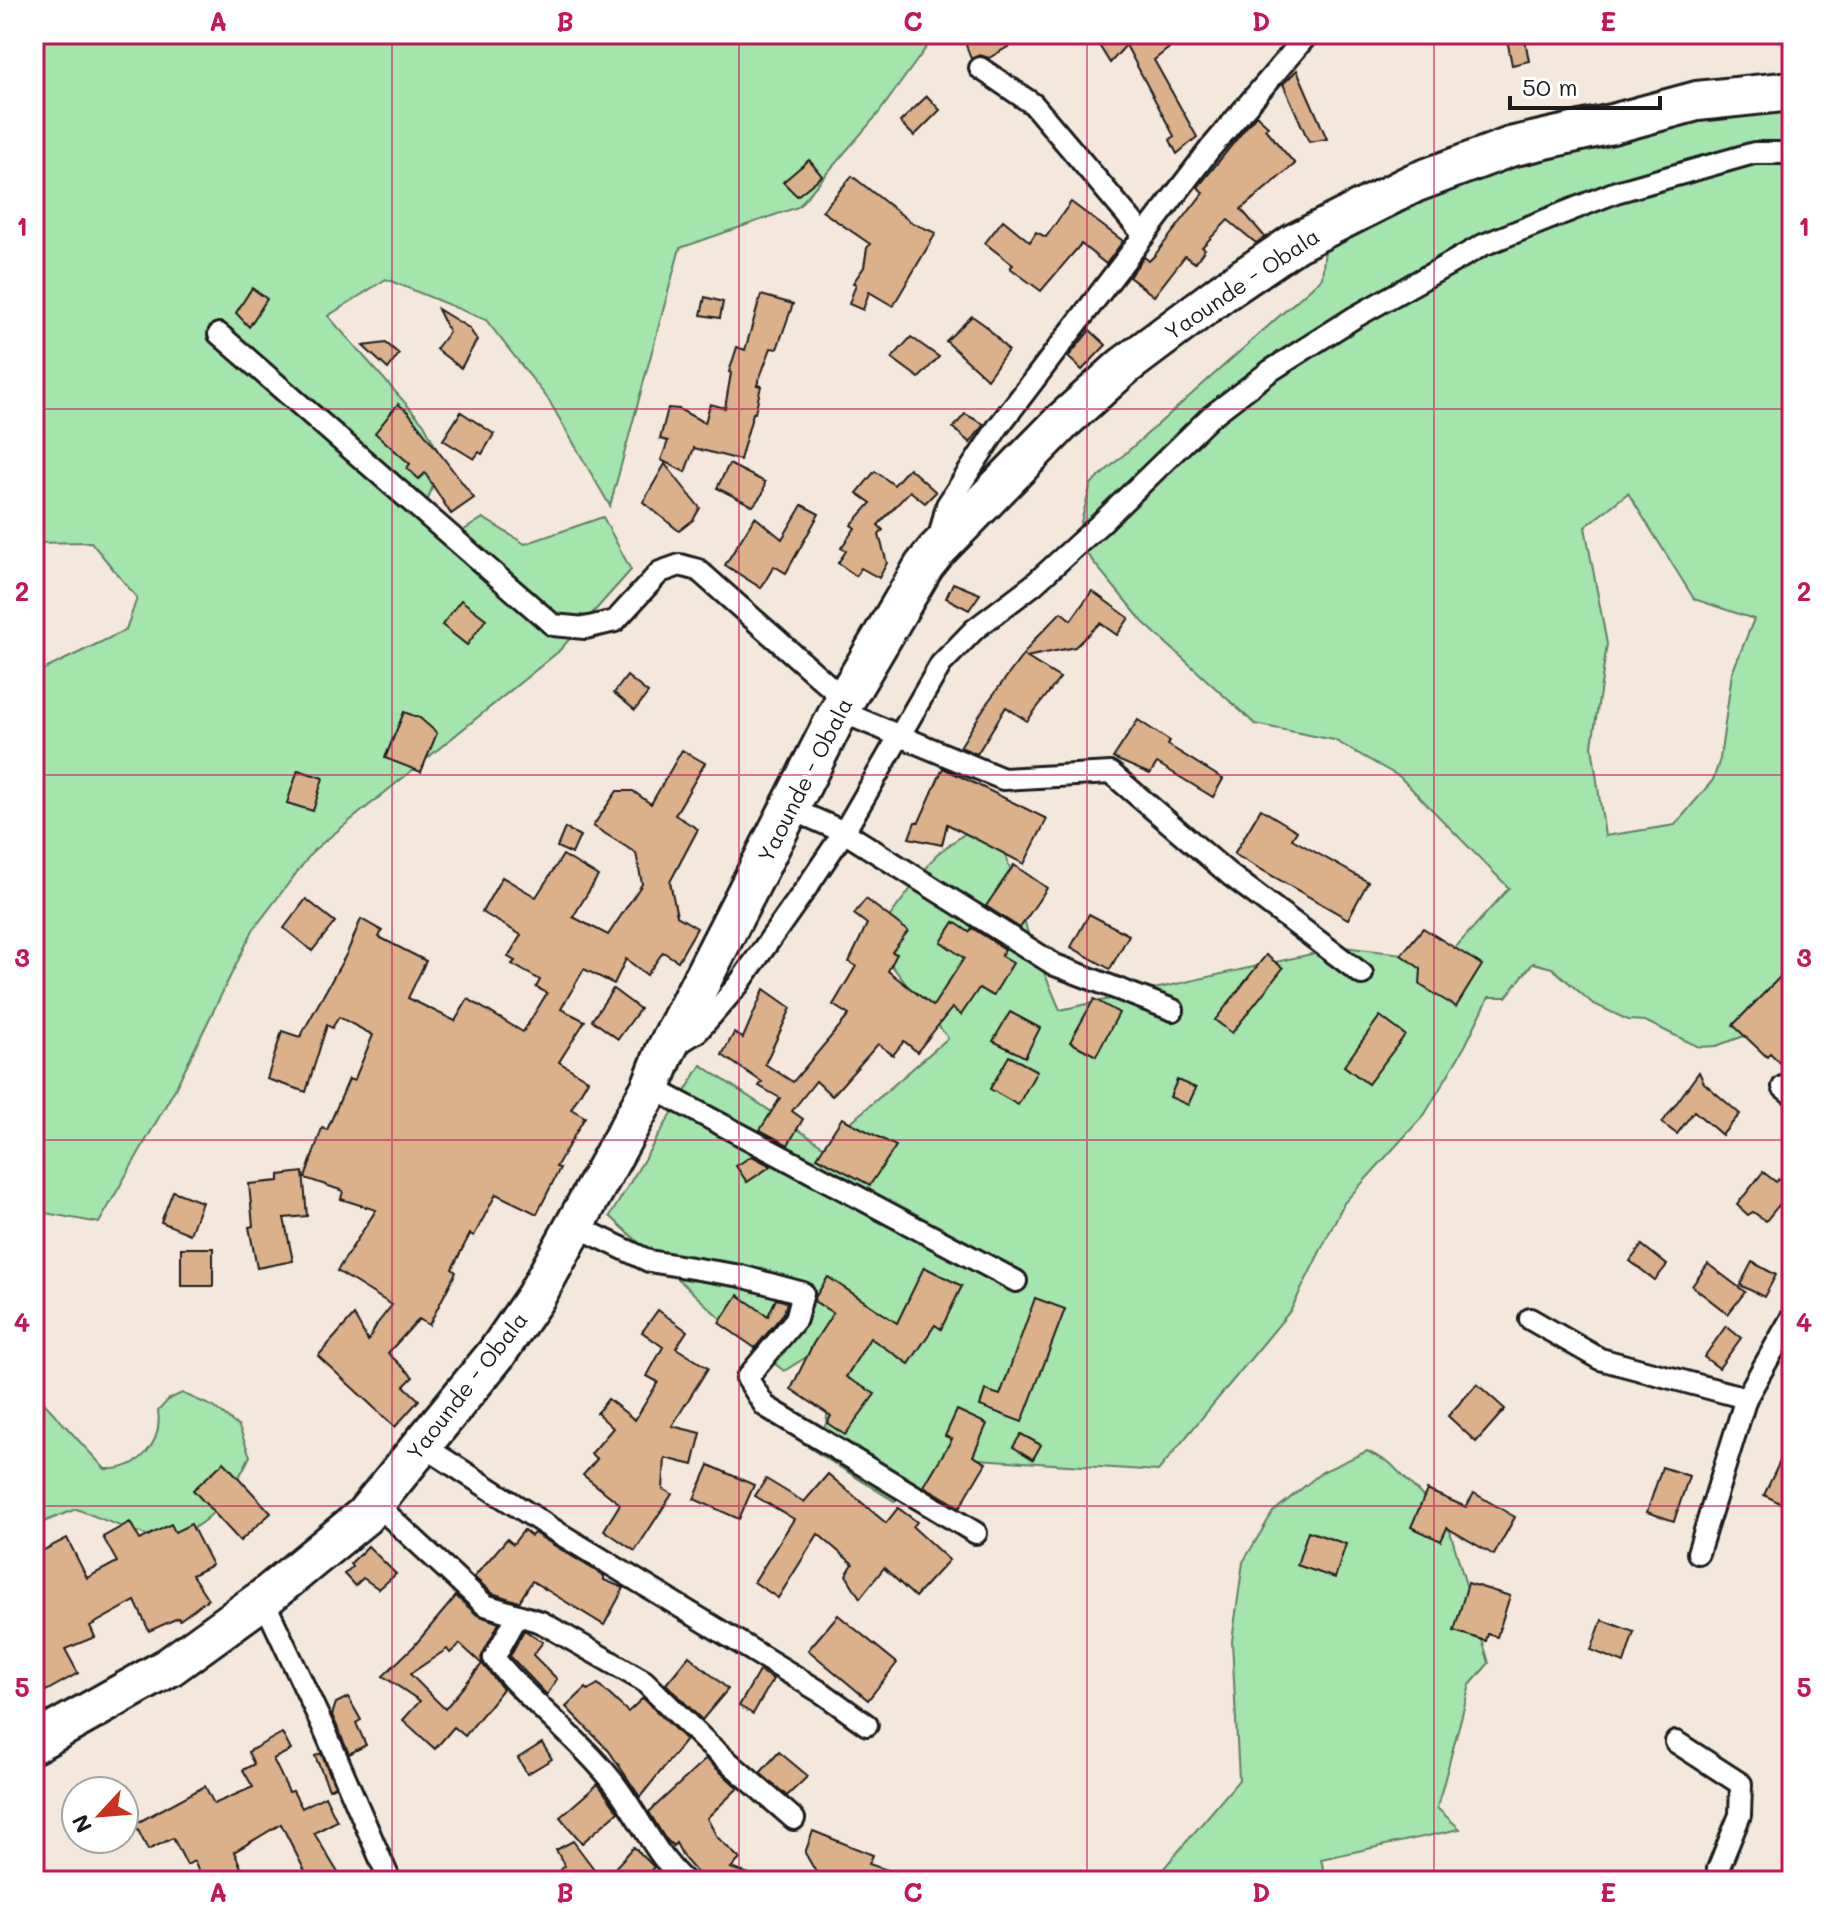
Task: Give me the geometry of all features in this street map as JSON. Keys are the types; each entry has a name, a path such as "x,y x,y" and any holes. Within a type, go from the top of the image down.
{"highway":[{"name":"Yaounde - Obala","path":"34,1743 169,1667 263,1599 364,1516 497,1353 536,1296 576,1226 651,1087 665,1052 789,808 843,706 924,566 1063,421 1123,367 1295,243 1414,183 1510,147 1697,101 1792,91"}],"street":[{"path":"936,551 947,505 998,427 1210,149 1308,34"},
{"path":"980,68 1033,104 1143,234"},
{"path":"665,1052 698,1031 738,985 844,832 941,664 975,629 1033,585 1210,417 1270,371 1355,317 1483,245 1616,192 1754,153 1792,153"},
{"path":"219,334 553,625 585,628 615,621 660,572 680,565 698,570 843,706 898,735 1003,779 1111,773 1230,875 1362,974"},
{"path":"789,808 844,832 1055,965 1173,1010"},
{"path":"651,1087 1016,1281"},
{"path":"576,1226 649,1261 741,1276 803,1293 796,1319 747,1378 765,1406 976,1533"},
{"path":"1698,1553 1746,1398 1792,1317"},
{"path":"1530,1319 1600,1359 1746,1398"},
{"path":"422,1445 557,1532 824,1694 867,1725"},
{"path":"375,1503 485,1605 541,1622 644,1681 708,1744 794,1819"},
{"path":"263,1599 326,1733 390,1881"},
{"path":"518,1615 494,1658 509,1678 610,1777 669,1867 684,1881"},
{"path":"1676,1742 1741,1784 1740,1815 1718,1869 1717,1881"}],"green space":[{"path":"34,34 936,34 878,114 798,207 680,248 610,506 548,399 486,320 386,279 328,316 424,424 442,459 426,505 453,537 483,518 525,544 603,517 631,570 558,652 314,850 253,930 175,1089 99,1223 34,1211 34,672 126,630 137,598 91,542 34,543"},
{"path":"1792,90 1792,997 1750,1034 1716,1046 1699,1047 1645,1021 1628,1020 1592,1003 1552,968 1533,963 1506,997 1489,997 1465,1046 1425,1114 1344,1203 1291,1310 1158,1471 978,1459 894,1501 808,1447 826,1424 834,1362 821,1348 784,1371 734,1331 610,1216 701,1065 823,1146 948,1038 872,940 937,854 994,812 1029,937 1060,1010 1343,947 1445,959 1509,888 1400,777 1334,740 1255,724 1143,622 1076,541 1091,484 1322,278 1329,210","holes":["1628,493 1694,599 1754,619 1732,673 1720,759 1713,780 1675,825 1605,836 1592,746 1607,644 1585,527"]},
{"path":"34,1392 105,1469 128,1465 146,1453 156,1434 158,1411 169,1399 182,1393 214,1407 239,1427 250,1456 215,1511 190,1530 175,1535 151,1536 76,1509 46,1521 34,1530"},
{"path":"1367,1451 1390,1463 1447,1521 1489,1663 1470,1685 1437,1808 1460,1829 1321,1859 1326,1881 1153,1881 1239,1780 1232,1641 1243,1562 1273,1512 1322,1472"}],"building":[{"path":"962,34 1030,34 989,58 980,55 971,59"},
{"path":"1092,34 1187,34 1154,60 1197,137 1177,154 1170,140 1174,136 1126,45 1110,63"},
{"path":"1506,34 1524,34 1529,61 1512,65"},
{"path":"1297,70 1327,139 1309,142 1283,84"},
{"path":"927,96 940,110 914,136 900,122"},
{"path":"1256,115 1268,126 1265,129 1295,164 1241,209 1265,237 1256,243 1228,220 1202,247 1205,249 1195,263 1185,256 1154,296 1129,277 1144,257 1149,261 1154,256 1176,228 1203,193 1198,187"},
{"path":"809,160 822,176 797,196 783,182"},
{"path":"852,176 912,223 936,233 893,306 869,292 863,310 849,304 856,284 853,283 864,267 870,244 822,211"},
{"path":"1071,202 1123,241 1106,264 1081,244 1041,291 1010,268 1013,265 985,243 1003,220 1030,242 1036,232 1046,237"},
{"path":"252,288 267,299 249,327 236,313"},
{"path":"761,295 793,304 777,349 771,348 757,385 761,386 755,413 740,460 694,448 685,472 661,460 668,441 660,439 668,408 679,409 705,423 710,404 725,408 729,372 737,347 745,350"},
{"path":"705,297 723,302 720,318 701,315"},
{"path":"438,309 469,328 477,340 461,368 436,349 449,332"},
{"path":"972,316 1008,350 987,379 946,341"},
{"path":"1090,330 1106,345 1082,370 1068,357"},
{"path":"911,337 939,357 919,378 892,358"},
{"path":"386,343 399,354 388,369 363,346"},
{"path":"398,404 408,412 474,498 451,514 425,473 419,479 407,468 410,464 375,433"},
{"path":"461,412 494,434 482,454 479,452 474,459 443,440"},
{"path":"965,414 984,424 970,443 953,428"},
{"path":"665,464 700,508 693,520 679,531 643,502"},
{"path":"729,464 765,482 763,493 753,506 717,488"},
{"path":"909,468 936,492 925,503 910,491 878,525 883,530 879,535 887,563 879,578 861,568 856,576 838,563 846,551 841,548 855,528 851,525 871,503 857,493 875,471 894,485"},
{"path":"802,505 819,514 786,573 774,566 761,588 725,565 755,517 782,539"},
{"path":"953,583 980,594 969,610 946,598"},
{"path":"1092,591 1129,618 1117,635 1100,623 1075,647 1026,657 1060,678 1027,721 1006,707 977,754 960,747 987,703 1035,639 1061,612 1071,620"},
{"path":"461,600 486,619 467,645 442,625"},
{"path":"627,676 648,693 635,710 614,693"},
{"path":"404,712 420,718 437,733 421,772 385,758"},
{"path":"1138,720 1170,741 1168,745 1223,779 1213,797 1157,763 1150,774 1113,758"},
{"path":"682,750 705,763 675,815 698,829 670,882 677,916 697,928 678,961 663,952 647,975 626,959 614,984 584,969 561,1009 585,1021 559,1062 588,1080 571,1109 585,1117 556,1167 560,1168 537,1214 496,1194 452,1269 456,1272 429,1325 419,1319 388,1353 413,1377 404,1386 419,1400 395,1427 318,1356 354,1315 368,1341 392,1305 337,1271 376,1210 341,1199 343,1191 305,1178 322,1128 327,1130 349,1079 354,1081 373,1035 339,1017 332,1028 327,1025 306,1092 267,1079 282,1031 300,1037 347,953 361,919 382,931 379,937 426,961 408,998 455,1021 468,999 523,1032 547,993 536,987 540,980 512,964 515,961 508,957 521,935 482,912 502,877 536,897 563,855 598,876 573,917 608,935 642,884 636,853 593,826 617,791 633,791 651,804"},
{"path":"943,768 1047,819 1024,864 947,824 942,845 909,838"},
{"path":"298,770 323,778 313,811 287,803"},
{"path":"1261,809 1297,831 1292,839 1368,882 1348,919 1234,854"},
{"path":"565,828 580,836 572,854 557,847"},
{"path":"1014,865 1047,888 1020,928 986,906"},
{"path":"306,899 335,922 312,951 284,928"},
{"path":"866,899 908,931 892,952 897,954 888,971 933,1006 964,958 941,942 954,922 969,932 972,928 1005,949 1001,956 1013,963 993,996 979,988 961,1015 952,1008 917,1052 904,1041 893,1055 878,1044 832,1096 816,1081 792,1111 803,1119 788,1145 760,1130 780,1098 759,1086 762,1082 722,1055 734,1033 743,1038 764,989 791,1008 765,1064 793,1082 849,1015 833,1005 856,966 849,962 867,924 854,914"},
{"path":"1089,914 1129,935 1110,969 1071,947"},
{"path":"1423,928 1482,965 1456,1007 1420,985 1421,969 1401,955"},
{"path":"1266,955 1283,968 1232,1033 1215,1020"},
{"path":"1780,977 1792,989 1792,1075 1770,1053 1767,1057 1733,1025"},
{"path":"613,989 640,1009 618,1039 592,1020"},
{"path":"1094,999 1119,1013 1096,1056 1070,1042"},
{"path":"1010,1012 1040,1028 1025,1057 993,1041"},
{"path":"1380,1016 1405,1035 1368,1084 1344,1066"},
{"path":"1009,1056 1037,1071 1018,1105 990,1089"},
{"path":"1699,1072 1704,1083 1740,1114 1722,1135 1694,1111 1677,1134 1662,1123"},
{"path":"1177,1080 1196,1088 1188,1105 1170,1097"},
{"path":"842,1118 896,1146 870,1185 817,1157"},
{"path":"752,1156 771,1166 747,1182 736,1166"},
{"path":"303,1172 307,1216 284,1218 293,1261 257,1268 249,1227 253,1226 249,1184 279,1181 279,1175"},
{"path":"1763,1172 1776,1182 1779,1179 1791,1190 1766,1221 1753,1212 1748,1215 1737,1205"},
{"path":"173,1191 202,1202 190,1234 161,1222"},
{"path":"1642,1245 1667,1265 1655,1280 1630,1261"},
{"path":"181,1248 213,1248 213,1286 181,1286"},
{"path":"1752,1262 1776,1275 1764,1297 1740,1285"},
{"path":"1708,1264 1745,1292 1728,1314 1692,1286"},
{"path":"924,1267 962,1286 941,1329 935,1325 909,1364 870,1338 846,1377 875,1394 845,1435 827,1423 831,1416 791,1389 813,1344 833,1313 814,1301 816,1296 828,1277 897,1323"},
{"path":"738,1295 768,1316 776,1299 787,1302 784,1313 755,1348 719,1323"},
{"path":"1035,1298 1065,1309 1022,1422 980,1406 985,1390 1000,1395"},
{"path":"658,1310 687,1331 676,1348 708,1368 672,1426 701,1433 693,1465 665,1458 663,1489 672,1494 635,1551 604,1530 620,1504 583,1475 597,1459 591,1454 613,1428 597,1413 608,1399 635,1420 658,1382 647,1376 663,1347 642,1332"},
{"path":"1726,1326 1741,1338 1719,1368 1704,1357"},
{"path":"1477,1384 1505,1409 1476,1442 1448,1416"},
{"path":"957,1410 987,1424 973,1456 986,1463 960,1507 924,1486 952,1439 945,1436"},
{"path":"1021,1434 1041,1445 1033,1459 1013,1447"},
{"path":"1792,1436 1792,1509 1764,1495"},
{"path":"224,1462 271,1513 240,1541 193,1490"},
{"path":"709,1465 754,1485 739,1519 694,1499"},
{"path":"1662,1467 1689,1476 1674,1521 1647,1512"},
{"path":"828,1474 886,1523 898,1508 917,1522 913,1527 949,1560 915,1597 884,1568 860,1598 846,1575 853,1564 818,1534 778,1598 754,1582 794,1519 755,1496 766,1479 804,1502"},
{"path":"1427,1490 1466,1507 1474,1493 1515,1517 1494,1555 1447,1528 1441,1541 1411,1527"},
{"path":"130,1522 140,1540 171,1524 175,1532 191,1524 212,1565 192,1575 208,1599 180,1620 178,1618 149,1631 135,1601 90,1626 95,1637 65,1649 78,1673 46,1691 34,1669 34,1555 67,1538 87,1578 117,1562 103,1537"},
{"path":"524,1530 604,1576 604,1580 624,1588 604,1625 532,1581 519,1602 492,1593 474,1577 507,1539 513,1544"},
{"path":"1308,1531 1346,1544 1335,1578 1297,1565"},
{"path":"368,1546 396,1574 379,1589 363,1578 355,1586 344,1574"},
{"path":"1468,1583 1510,1596 1497,1637 1488,1634 1486,1641 1454,1631"},
{"path":"456,1596 477,1615 499,1623 481,1658 503,1689 465,1736 454,1727 435,1749 403,1720 420,1701 383,1676 414,1646","holes":["460,1644 482,1664 445,1709 410,1674 447,1649 450,1653"]},
{"path":"838,1615 897,1663 868,1700 808,1650"},
{"path":"1602,1620 1634,1632 1624,1663 1591,1650"},
{"path":"524,1630 543,1642 533,1655 557,1679 547,1695 510,1656"},
{"path":"689,1656 728,1689 702,1720 666,1684"},
{"path":"759,1671 773,1679 753,1714 739,1706"},
{"path":"598,1684 628,1712 643,1698 686,1740 640,1797 609,1751 566,1707 586,1688 588,1690"},
{"path":"348,1697 361,1720 356,1723 366,1745 349,1754 332,1715 336,1703"},
{"path":"282,1733 291,1750 273,1759 289,1792 293,1791 302,1808 325,1796 337,1821 314,1833 343,1881 310,1881 281,1824 234,1852 245,1876 234,1881 203,1881 194,1861 187,1865 173,1838 148,1850 140,1834 140,1821 205,1786 214,1804 253,1787 243,1770 254,1764 248,1752"},
{"path":"542,1743 552,1759 527,1774 518,1758"},
{"path":"779,1752 808,1776 787,1796 760,1773"},
{"path":"321,1753 335,1786 329,1789 315,1756"},
{"path":"706,1759 738,1788 707,1818 717,1837 740,1859 731,1868 760,1878 760,1881 704,1881 684,1858 676,1843 673,1846 664,1837 649,1812"},
{"path":"598,1784 618,1812 582,1843 560,1817"},
{"path":"813,1831 873,1855 869,1864 912,1878 911,1881 839,1881 817,1874 805,1853"},
{"path":"573,1841 603,1881 568,1881 560,1870 565,1866 556,1850"},
{"path":"634,1847 654,1867 641,1881 603,1881"}]}
